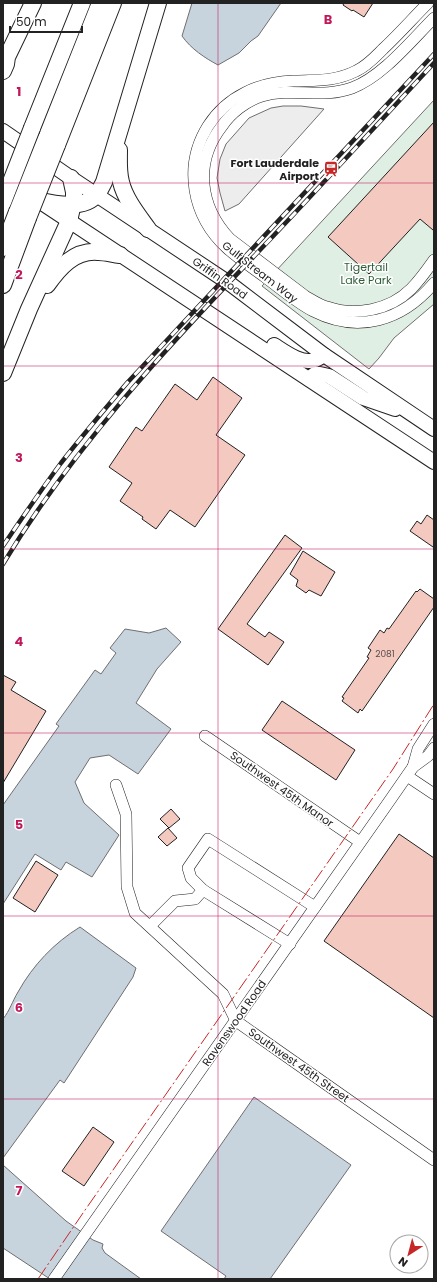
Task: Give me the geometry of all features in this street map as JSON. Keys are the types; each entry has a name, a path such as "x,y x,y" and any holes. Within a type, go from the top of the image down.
{"highway":[{"path":"4,62 33,3"},
{"path":"3,202 70,3"},
{"path":"3,178 82,3"},
{"path":"52,142 100,3"},
{"path":"3,285 22,215 52,142 113,3"},
{"path":"37,200 73,205 97,195 104,182 158,3"},
{"path":"119,134 119,169 121,183 134,209 148,229"},
{"path":"3,373 69,222 74,192 71,178"},
{"path":"3,248 22,215"},
{"path":"30,309 57,271 68,260 81,254 96,251 120,254"}],"main road":[{"name":"Griffin Road","path":"3,131 229,283 324,355 434,429"},
{"path":"3,178 434,462"},
{"path":"239,333 257,334 289,354 304,361 314,361 324,355"},
{"path":"309,379 315,374 329,376 363,398 415,416"}],"street":[{"name":"Gulf Stream Way","path":"428,3 371,62 358,71 328,80 269,83 232,100 218,112 202,137 195,157 194,181 198,204 206,222 227,248 300,303 321,314 349,322 365,322 391,316 419,300 434,283"},
{"name":"Gulf Stream Way","path":"434,18 376,74 352,88 324,94 290,92 274,93 260,96 242,106 226,120 212,141 205,161 204,185 206,197 215,220 230,239 305,296 316,303 328,307 341,310 365,311 391,303 402,297 410,290 434,260"},
{"name":"Ravenswood Road","path":"410,771 418,749 434,724"},
{"name":"Southwest 45th Manor","path":"205,736 360,842"},
{"name":"Ravenswood Road","path":"54,1279 410,771 428,756 434,748"},
{"path":"410,771 434,794"},
{"name":"Southwest 45th Street","path":"116,785 126,814 127,887 135,913 223,994 236,1021 434,1160"},
{"path":"290,944 203,890 191,878 188,868 208,839 315,907"},
{"path":"150,926 176,901 195,899 203,890"}],"green space":[{"name":"Tigertail Lake Park","path":"434,100 434,304 394,338 369,369 262,286"}],"shaded area":[{"path":"192,3 281,3 258,36 239,53 218,65 198,53 182,36"},
{"path":"301,106 324,109 239,204 225,211 217,178 220,159 226,144 249,118 271,108"},
{"path":"166,628 181,642 157,669 136,703 171,729 138,774 109,755 90,758 75,782 84,803 119,835 92,877 66,862 61,870 35,854 3,904 3,805 59,726 56,724 95,670 101,674 116,653 110,648 125,629 149,633"},
{"path":"80,927 136,968 133,977 64,1083 60,1080 3,1158 3,1019 24,982 37,964 61,940"},
{"path":"254,1097 351,1165 270,1279 224,1279 226,1276 161,1231"},
{"path":"3,1165 66,1221 93,1240 103,1244 102,1248 105,1253 141,1279 50,1279 3,1248"}],"building":[{"path":"344,3 373,3 364,17 343,5"},
{"path":"434,122 434,229 433,230 420,219 369,274 328,237"},
{"path":"213,377 242,398 216,435 245,455 195,527 170,510 156,529 142,519 143,517 120,501 132,483 109,467 136,427 142,431 175,384 197,400"},
{"path":"427,515 434,520 433,547 410,531 417,521 421,524"},
{"path":"285,535 302,548 247,624 265,637 269,632 284,642 268,665 218,629"},
{"path":"303,551 335,572 321,596 309,590 306,593 296,586 298,580 290,574"},
{"path":"420,589 434,599 434,607 362,711 360,709 358,713 342,701 344,698 342,697 369,658 367,657 371,650 368,648 380,630 384,633 387,628 389,629 416,591 417,592"},
{"path":"3,675 16,682 11,690 46,711 3,783"},
{"path":"282,701 355,750 336,780 262,730"},
{"path":"171,809 180,819 169,828 160,819"},
{"path":"168,828 177,838 167,846 158,837"},
{"path":"399,834 434,858 434,1018 324,941"},
{"path":"36,861 58,875 35,912 13,898"},
{"path":"93,1127 114,1142 84,1186 62,1171"}],"railway":[{"path":"3,546 61,463 127,383 434,54"},
{"path":"3,564 30,521 59,480 122,400 434,63"}],"power":[{"path":"38,1279 393,769 434,704"}],"place":[{"name":"Fort Lauderdale Airport","path":"331,169"}]}
